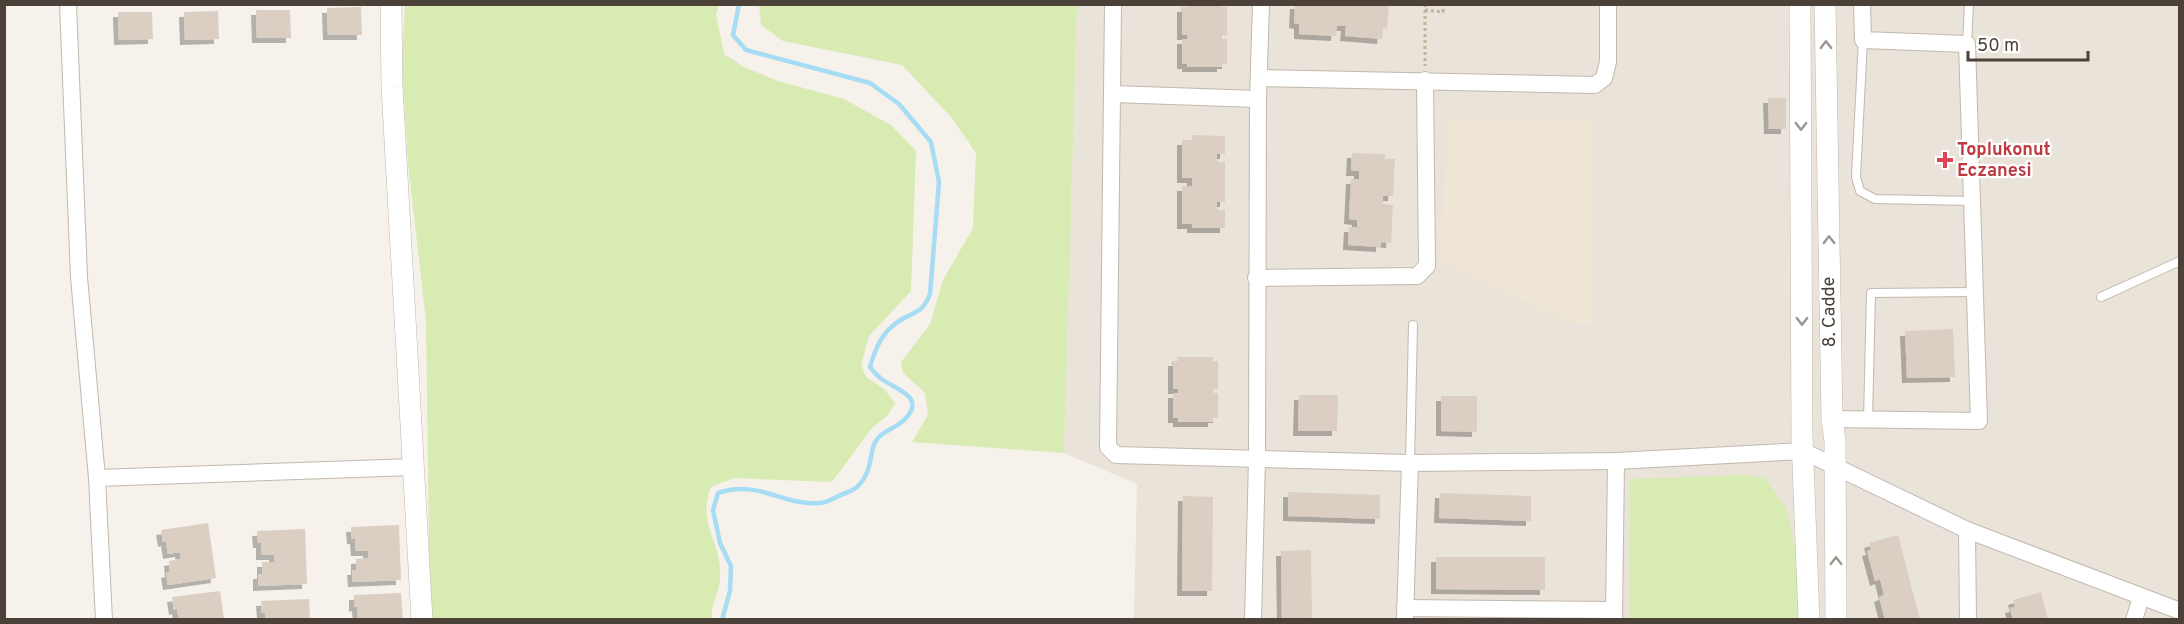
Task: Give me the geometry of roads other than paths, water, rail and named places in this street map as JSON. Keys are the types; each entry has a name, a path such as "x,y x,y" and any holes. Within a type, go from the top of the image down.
{"street":[{"path":"68,4 79,277 97,478 104,620"},
{"path":"391,4 392,87 422,620"},
{"path":"1113,4 1108,447 1116,455 1410,463 1616,461 1803,451 1967,531 2180,611"},
{"path":"1253,620 1257,458 1256,278 1261,4"},
{"path":"1260,78 1595,85 1604,78 1608,62 1608,4"},
{"name":"8. Cadde","path":"1800,4 1803,451 1809,620"},
{"name":"8. Cadde","path":"1825,4 1832,419 1835,441 1836,620"},
{"path":"1832,419 1979,421 1967,44 1863,40 1862,4"},
{"path":"1256,278 1417,276 1427,266 1425,80"},
{"path":"1113,94 1258,99"},
{"path":"1410,463 1405,614 1614,615 1616,461"},
{"path":"97,478 414,467"},
{"path":"1967,531 1968,620"},
{"path":"2134,620 2141,597"}],"lane":[{"path":"1967,44 1969,4"},
{"path":"1863,40 1856,177 1860,191 1875,199 1973,201"},
{"path":"2101,297 2180,261"},
{"path":"1868,418 1871,293 1974,292"},
{"path":"1410,463 1413,325"}],"waterway":[{"path":"722,620 730,591 731,566 720,543 713,510 718,493 746,489 806,503 828,501 857,487 869,467 875,442 884,433 901,423 913,406 908,396 881,379 870,367 877,347 888,330 921,309 930,294 939,182 931,142 899,104 870,83 746,50 733,35 739,4"}],"place":[{"name":"Toplukonut Eczanesi","path":"1945,160"}]}
